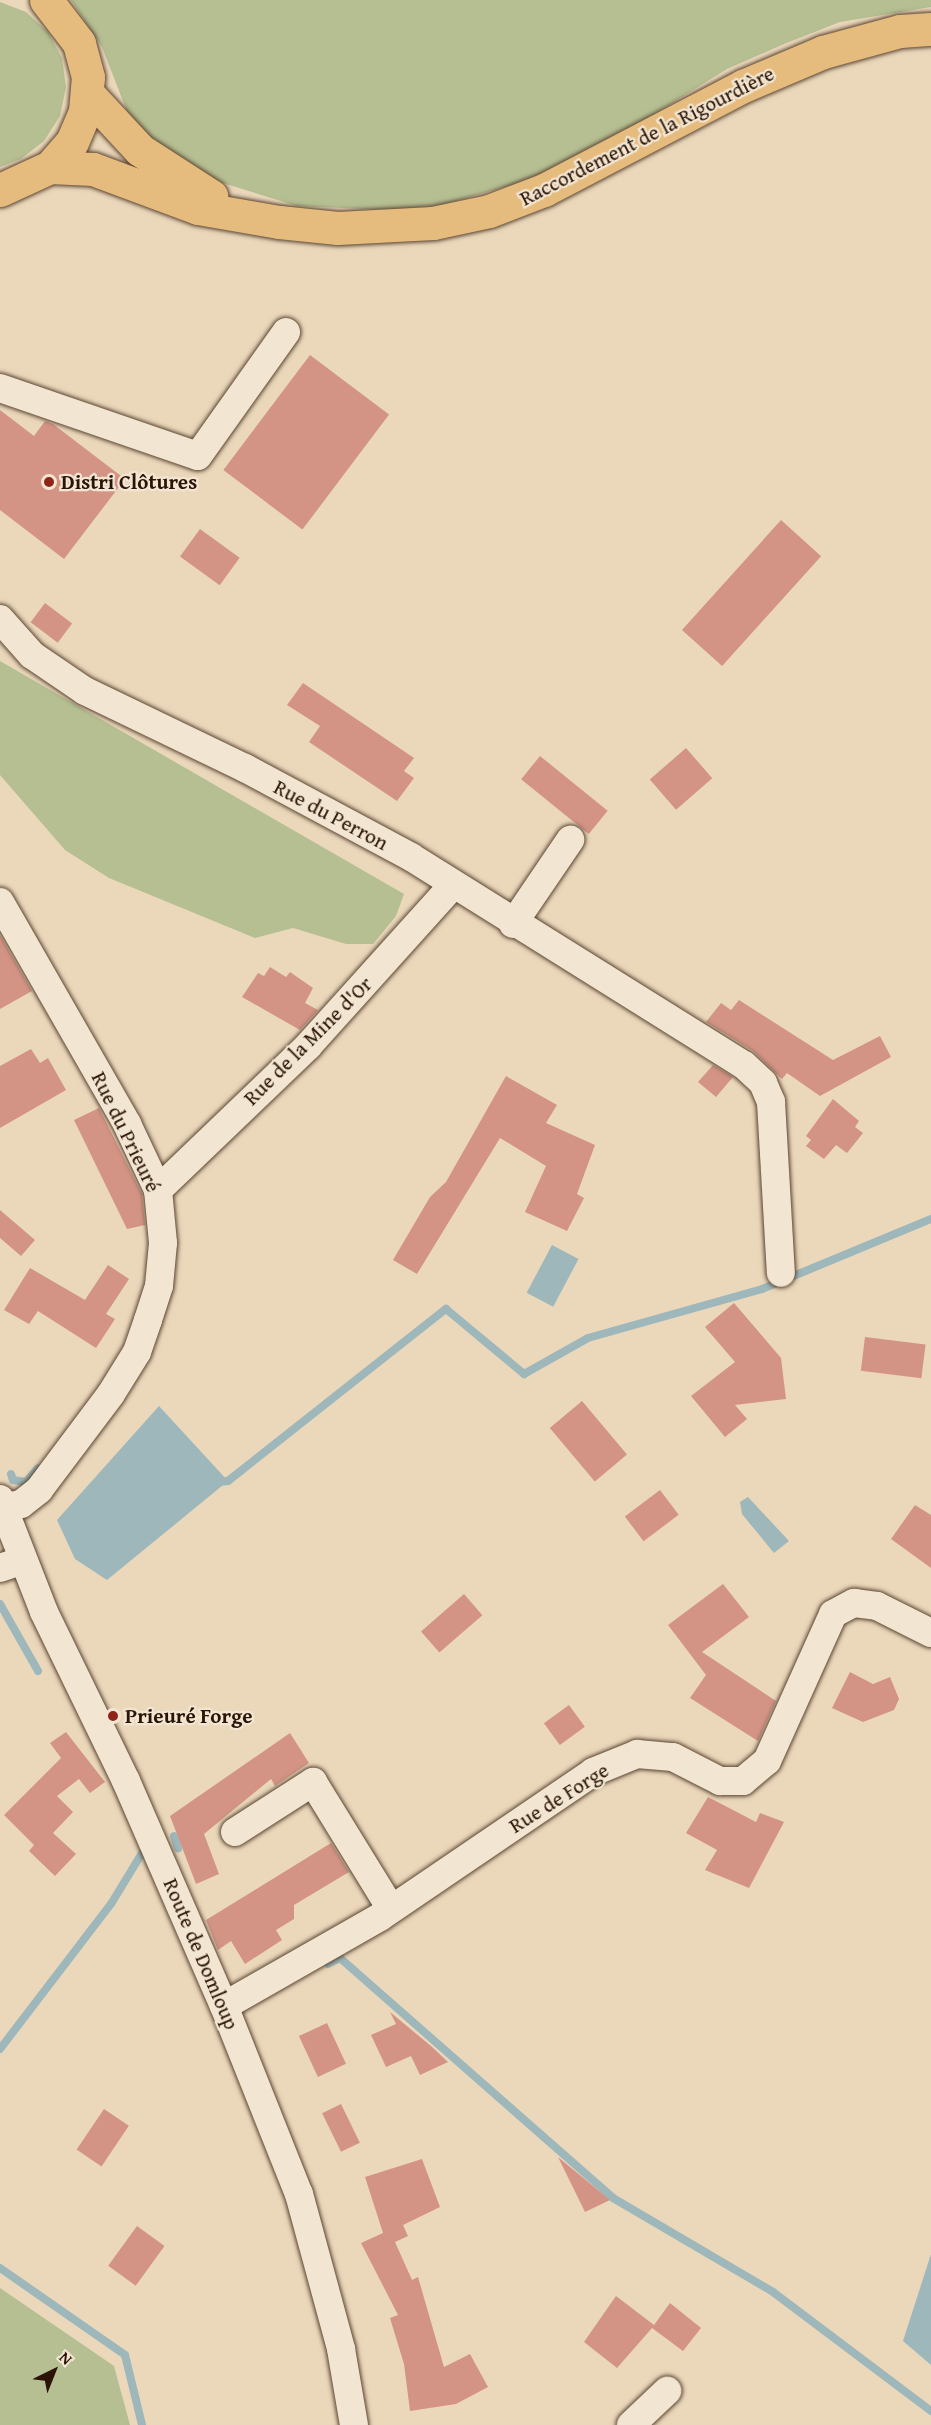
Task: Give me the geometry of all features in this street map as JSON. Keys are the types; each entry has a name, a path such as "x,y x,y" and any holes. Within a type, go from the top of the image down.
{"main road":[{"path":"0,190 50,167 72,142 88,94 79,43 46,0"},
{"name":"Raccordement de la Rigourdière","path":"50,167 93,169 198,208 252,218 371,228 433,223 489,211 583,172 744,86 813,56 900,31 931,29"},
{"name":"Raccordement de la Rigourdière","path":"88,94 123,134 160,166 252,218"}],"street":[{"path":"0,388 198,456 286,332"},
{"name":"Rue du Perron","path":"0,619 32,655 85,691 245,768 411,858 513,924 664,1014 763,1083 773,1119 781,1273"},
{"path":"513,924 570,840"},
{"name":"Rue de la Mine d'Or","path":"158,1190 308,1046 452,886"},
{"name":"Rue du Prieuré","path":"0,902 127,1124 158,1190 163,1243 159,1286 137,1352 39,1490 21,1504 1,1505"},
{"name":"Route de Domloup","path":"1,1505 11,1564 70,1670 126,1781 224,2006 311,2228 341,2349 354,2425"},
{"name":"Rue de Forge","path":"224,2006 391,1909 593,1772 637,1754 673,1757 720,1781 743,1781 767,1761 833,1614 854,1603 877,1606 931,1633"},
{"path":"235,1832 313,1782 391,1909"},
{"path":"631,2425 667,2391"}],"green space":[{"path":"71,0 931,0 931,7 840,22 784,44 727,69 622,134 532,179 442,205 389,210 297,206 213,180 168,155 128,114 102,47"},
{"path":"0,2 26,12 48,32 62,58 66,87 60,116 44,141 21,159 0,167"},
{"path":"0,661 404,894 396,916 373,944 346,944 293,928 255,938 109,878 65,850 0,775"},
{"path":"0,2288 114,2366 130,2425 0,2425"}],"water":[{"path":"552,1245 578,1259 553,1307 527,1293"},
{"path":"159,1406 228,1481 107,1580 75,1559 57,1520"},
{"path":"748,1497 789,1541 774,1553 742,1514 740,1502"},
{"path":"931,2254 931,2365 903,2341"}],"building":[{"path":"310,355 389,415 302,530 223,470"},
{"path":"0,410 34,436 45,421 53,424 125,479 64,559 0,510"},
{"path":"781,520 821,556 722,666 682,630"},
{"path":"200,529 240,558 220,585 180,557"},
{"path":"45,603 72,623 58,643 31,622"},
{"path":"303,683 414,758 404,771 414,778 397,801 309,742 320,726 287,705"},
{"path":"686,748 712,778 676,810 650,779"},
{"path":"540,756 608,811 589,834 521,779"},
{"path":"0,935 32,991 0,1009"},
{"path":"270,967 286,977 290,972 313,988 305,1003 318,1010 300,1030 242,997 258,973 264,976"},
{"path":"739,1000 833,1060 880,1036 891,1057 820,1096 787,1073 782,1079 753,1051 706,1022 721,1003 731,1010"},
{"path":"31,1049 40,1063 48,1058 66,1090 0,1128 0,1066"},
{"path":"713,1065 733,1077 716,1097 698,1082"},
{"path":"506,1076 557,1105 546,1123 595,1145 577,1194 584,1198 567,1231 525,1212 546,1166 500,1138 417,1274 393,1260 430,1197 446,1182"},
{"path":"833,1099 859,1121 855,1127 863,1133 847,1153 836,1145 824,1159 806,1146 811,1140 806,1136"},
{"path":"99,1108 142,1194 145,1225 127,1229 74,1120"},
{"path":"0,1210 35,1240 21,1256 0,1238"},
{"path":"108,1265 129,1279 106,1314 115,1319 96,1348 38,1311 29,1324 4,1310 30,1268 85,1300"},
{"path":"734,1303 781,1358 786,1399 735,1405 747,1419 725,1437 691,1396 735,1362 705,1327"},
{"path":"865,1337 926,1344 921,1378 861,1371"},
{"path":"582,1401 627,1455 595,1482 550,1428"},
{"path":"660,1490 679,1515 644,1541 625,1516"},
{"path":"915,1505 931,1515 931,1568 891,1539"},
{"path":"723,1584 749,1617 702,1652 776,1701 758,1741 690,1698 706,1675 668,1625"},
{"path":"464,1594 482,1615 439,1653 421,1631"},
{"path":"850,1672 873,1684 890,1677 899,1699 894,1710 863,1722 832,1708"},
{"path":"569,1705 585,1727 560,1745 544,1723"},
{"path":"66,1732 105,1782 90,1793 79,1779 57,1796 73,1812 53,1833 76,1854 55,1876 29,1851 34,1845 4,1815 61,1758 50,1743"},
{"path":"290,1733 309,1763 275,1786 271,1779 204,1834 219,1874 196,1884 170,1816"},
{"path":"708,1797 756,1822 760,1813 784,1822 749,1888 705,1870 717,1850 686,1833"},
{"path":"331,1843 349,1872 294,1905 294,1919 276,1930 282,1940 245,1964 231,1941 218,1950 206,1920"},
{"path":"390,2012 448,2062 420,2075 411,2056 386,2067 371,2035 396,2024"},
{"path":"327,2023 346,2064 318,2077 299,2036"},
{"path":"341,2104 360,2143 341,2152 322,2113"},
{"path":"104,2109 129,2126 101,2166 77,2150"},
{"path":"558,2157 610,2200 585,2212"},
{"path":"422,2159 440,2207 403,2225 408,2236 395,2242 412,2280 418,2277 444,2367 470,2354 488,2387 456,2404 410,2411 404,2364 390,2318 398,2315 361,2243 383,2233 365,2177"},
{"path":"137,2226 165,2246 136,2286 108,2266"},
{"path":"616,2296 654,2325 670,2303 701,2328 683,2351 652,2328 617,2368 584,2342"}],"waterway":[{"path":"218,1482 228,1481 446,1309 524,1374 588,1338 762,1289 931,1219"},
{"path":"11,1474 13,1480 26,1482 38,1468"},
{"path":"0,1604 38,1671"},
{"path":"174,1836 178,1848"},
{"path":"0,2049 111,1904 142,1853"},
{"path":"328,1964 340,1958 613,2198 773,2292 931,2411"},
{"path":"0,2268 125,2355 142,2425"}],"place":[{"name":"Distri Clôtures","path":"49,482"},
{"name":"Prieuré Forge","path":"113,1716"}]}
